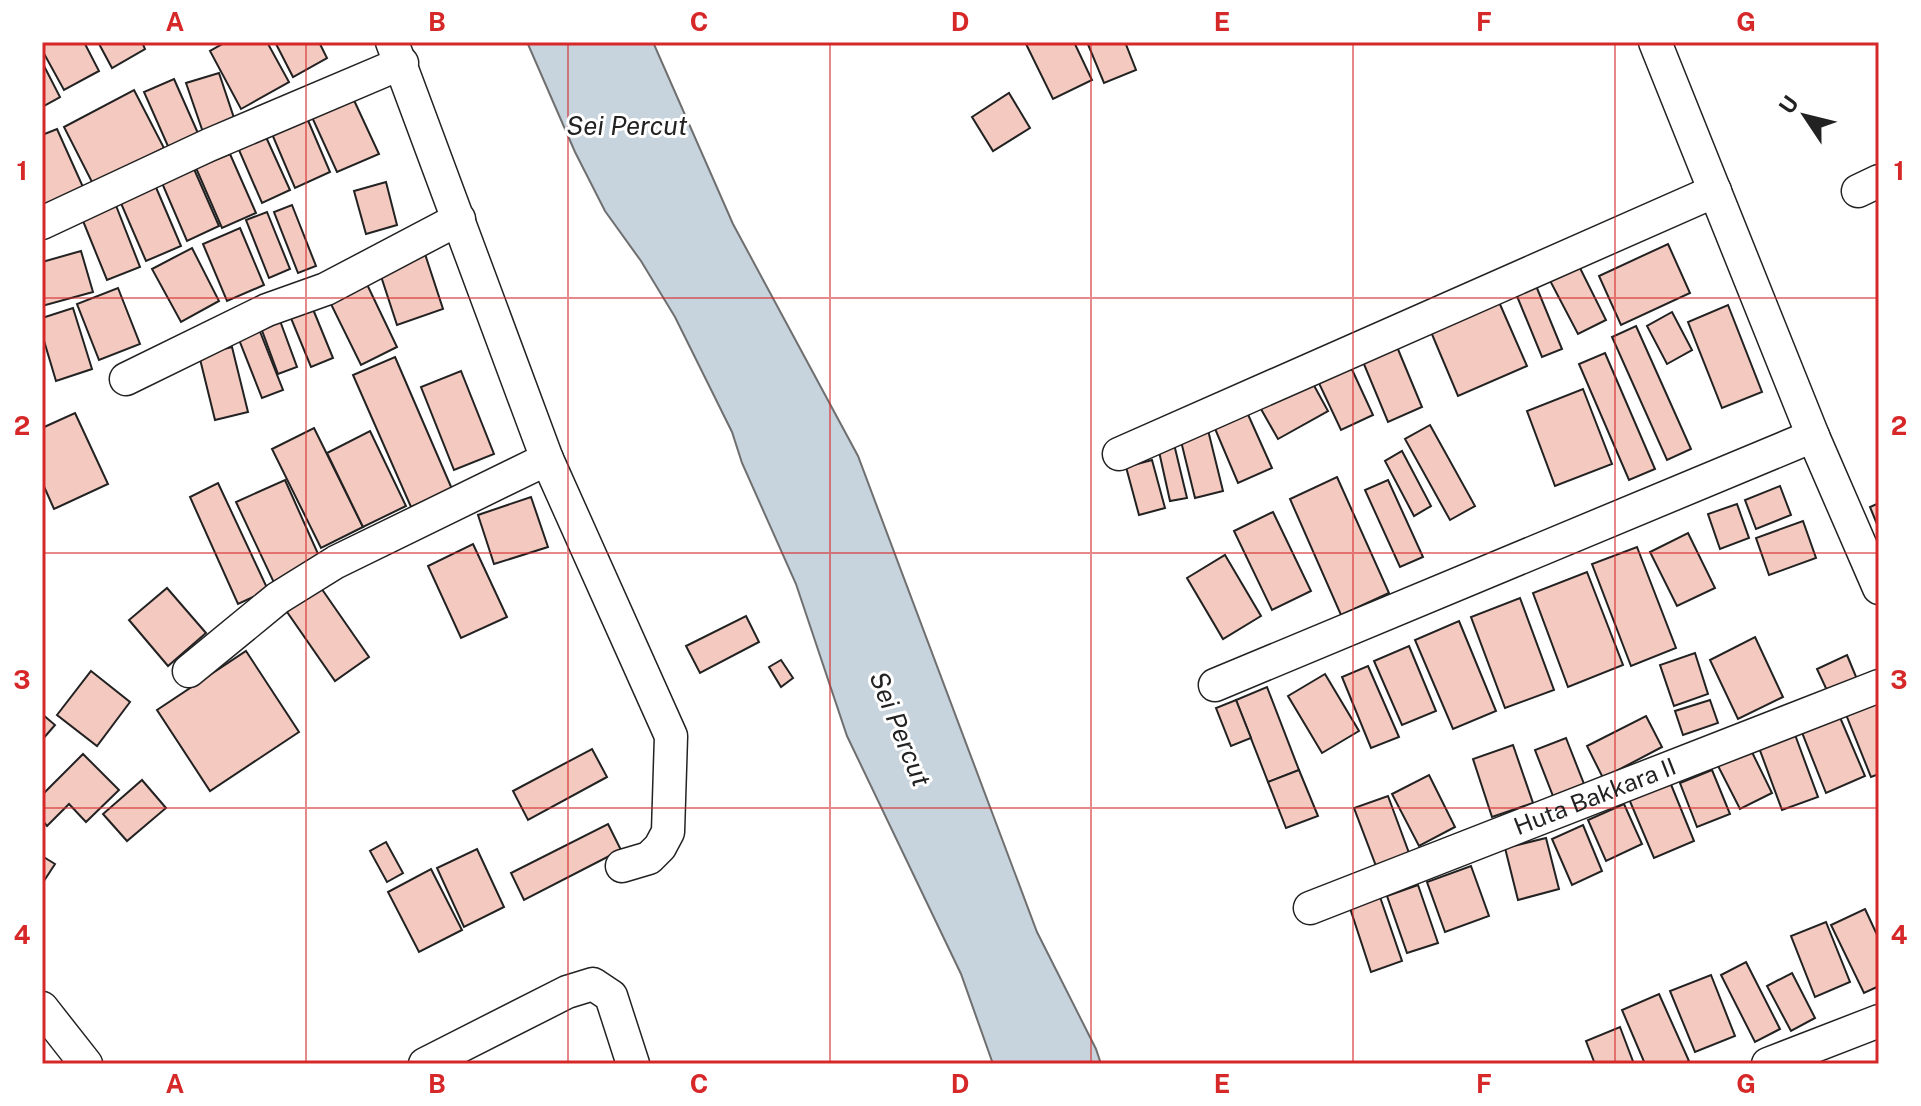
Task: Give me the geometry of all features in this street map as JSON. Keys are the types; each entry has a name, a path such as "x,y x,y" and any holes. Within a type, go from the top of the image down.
{"street":[{"path":"1655,42 1813,436 1879,588"},
{"path":"42,223 397,53 547,459 671,736 668,832 649,858 622,866"},
{"path":"1119,454 1715,191"},
{"path":"126,379 267,310 326,289 459,219"},
{"path":"1215,685 1813,436"},
{"path":"189,671 278,598 336,562 547,459"},
{"name":"Huta Bakkara II","path":"1310,908 1879,686"},
{"path":"425,1064 567,992 593,984 611,996 633,1064"},
{"path":"42,1008 86,1064"},
{"path":"1768,1064 1879,1021"}],"water":[{"name":"Sei Percut","path":"527,42 653,42 733,224 858,456 1037,932 1101,1064 993,1064 961,974 847,736 796,584 742,463 732,432 675,317 641,261 605,211 575,152"}],"building":[{"path":"42,42 84,42 99,71 64,90 42,50"},
{"path":"98,42 142,42 145,49 112,68"},
{"path":"226,42 267,42 289,82 241,109 210,51"},
{"path":"275,42 319,42 327,58 293,77"},
{"path":"1025,42 1074,42 1092,80 1053,99"},
{"path":"1087,42 1125,42 1136,70 1104,83"},
{"path":"42,62 60,97 42,107"},
{"path":"219,73 237,127 205,138 186,83"},
{"path":"174,79 201,140 171,153 144,92"},
{"path":"134,90 164,148 93,184 64,127"},
{"path":"1009,93 1030,128 993,151 972,117"},
{"path":"352,96 379,154 337,172 311,115"},
{"path":"307,118 330,172 295,188 272,134"},
{"path":"57,129 83,187 42,206 42,135"},
{"path":"266,137 290,190 262,203 239,150"},
{"path":"230,154 256,213 222,228 196,168"},
{"path":"194,169 219,226 187,241 162,183"},
{"path":"386,182 397,225 366,234 354,191"},
{"path":"155,185 181,246 146,261 120,201"},
{"path":"115,203 140,267 107,280 81,216"},
{"path":"292,205 316,266 298,273 274,212"},
{"path":"267,212 290,269 269,278 246,220"},
{"path":"240,228 264,285 227,301 203,244"},
{"path":"1668,244 1690,293 1621,325 1599,276"},
{"path":"192,248 219,301 181,322 152,269"},
{"path":"81,251 93,292 42,306 42,262"},
{"path":"425,254 443,309 397,325 379,270"},
{"path":"1575,258 1606,320 1578,334 1546,273"},
{"path":"363,276 397,347 361,365 326,294"},
{"path":"1532,276 1562,349 1542,357 1512,284"},
{"path":"118,288 140,344 99,360 77,304"},
{"path":"308,297 333,358 311,367 286,306"},
{"path":"1499,302 1527,366 1458,396 1431,332"},
{"path":"1728,305 1762,392 1722,408 1688,322"},
{"path":"73,308 92,369 56,381 42,334 42,318"},
{"path":"1672,312 1692,350 1667,364 1647,326"},
{"path":"279,318 297,367 278,374 260,325"},
{"path":"257,324 283,390 262,398 236,332"},
{"path":"1636,326 1691,449 1667,460 1612,337"},
{"path":"1395,342 1422,407 1388,422 1361,357"},
{"path":"232,347 248,412 215,420 199,355"},
{"path":"1605,353 1655,469 1629,480 1579,364"},
{"path":"395,357 452,489 411,507 353,375"},
{"path":"1349,363 1373,415 1341,430 1317,379"},
{"path":"461,371 494,454 454,470 421,387"},
{"path":"1311,380 1328,411 1278,439 1261,409"},
{"path":"1583,389 1612,464 1555,486 1527,411"},
{"path":"1246,410 1272,468 1238,483 1213,424"},
{"path":"75,413 108,484 54,509 42,482 42,428"},
{"path":"1430,425 1475,506 1450,520 1405,439"},
{"path":"1207,426 1223,491 1195,498 1179,433"},
{"path":"314,428 363,527 321,548 272,449"},
{"path":"370,431 406,506 363,527 327,453"},
{"path":"1174,444 1187,498 1170,501 1158,447"},
{"path":"1402,451 1431,506 1414,516 1385,461"},
{"path":"1152,460 1165,508 1139,515 1126,467"},
{"path":"1337,477 1389,593 1341,615 1290,499"},
{"path":"285,480 323,565 276,587 236,502"},
{"path":"1388,480 1423,557 1400,567 1365,490"},
{"path":"218,483 268,590 238,604 190,497"},
{"path":"1780,486 1791,515 1756,529 1745,500"},
{"path":"531,497 548,547 494,564 478,515"},
{"path":"1879,503 1879,529 1870,507"},
{"path":"1737,504 1749,538 1720,549 1708,514"},
{"path":"1273,512 1311,591 1272,610 1234,531"},
{"path":"1803,521 1816,558 1769,575 1756,538"},
{"path":"1688,533 1715,588 1677,606 1650,552"},
{"path":"473,544 507,617 461,638 428,566"},
{"path":"1637,547 1676,648 1631,666 1592,564"},
{"path":"1225,555 1261,616 1223,639 1187,578"},
{"path":"1587,572 1623,665 1568,687 1533,593"},
{"path":"319,585 369,657 335,681 285,609"},
{"path":"167,588 206,633 168,666 129,620"},
{"path":"1520,598 1554,690 1505,708 1471,617"},
{"path":"746,616 759,642 700,673 686,646"},
{"path":"1459,621 1496,711 1453,729 1415,640"},
{"path":"1755,637 1783,697 1738,719 1710,660"},
{"path":"1409,646 1436,711 1402,725 1374,661"},
{"path":"246,651 299,732 210,791 157,710"},
{"path":"1695,653 1708,694 1674,706 1660,665"},
{"path":"1847,655 1859,684 1830,697 1817,669"},
{"path":"781,660 793,678 781,687 769,667"},
{"path":"1368,666 1399,737 1371,748 1342,677"},
{"path":"91,671 130,702 97,746 57,715"},
{"path":"1325,674 1359,731 1322,753 1288,696"},
{"path":"1267,687 1299,770 1268,782 1236,700"},
{"path":"1879,698 1879,774 1871,777 1845,712"},
{"path":"1236,700 1251,738 1231,746 1216,708"},
{"path":"1710,700 1718,723 1683,735 1675,711"},
{"path":"42,714 55,725 42,740"},
{"path":"1839,715 1865,776 1826,793 1801,730"},
{"path":"1646,716 1662,747 1603,778 1587,746"},
{"path":"1794,732 1818,797 1782,810 1758,745"},
{"path":"1566,738 1584,784 1553,796 1535,750"},
{"path":"1748,744 1772,793 1740,809 1715,760"},
{"path":"1513,745 1533,803 1492,817 1473,759"},
{"path":"592,749 607,777 528,820 513,791"},
{"path":"83,754 119,790 86,822 69,804 47,826 42,820 42,795"},
{"path":"1299,770 1318,816 1286,828 1268,782"},
{"path":"1712,770 1730,814 1697,827 1680,783"},
{"path":"1429,775 1455,827 1419,846 1392,794"},
{"path":"142,780 166,808 127,841 103,814"},
{"path":"1670,782 1694,841 1654,858 1629,799"},
{"path":"1388,796 1409,853 1376,866 1354,808"},
{"path":"1624,804 1642,844 1606,861 1588,820"},
{"path":"608,824 621,850 524,900 511,873"},
{"path":"1583,825 1602,871 1572,885 1552,839"},
{"path":"1546,838 1559,889 1518,900 1505,848"},
{"path":"386,842 403,873 387,882 370,851"},
{"path":"477,849 504,907 464,927 437,868"},
{"path":"42,856 55,864 42,884"},
{"path":"1471,866 1489,916 1445,932 1427,882"},
{"path":"431,869 462,930 419,952 388,892"},
{"path":"1418,885 1438,943 1407,953 1387,896"},
{"path":"1379,894 1402,961 1371,972 1349,905"},
{"path":"1865,909 1879,939 1879,986 1864,993 1831,925"},
{"path":"1826,922 1850,982 1815,997 1791,936"},
{"path":"1746,962 1780,1029 1755,1042 1721,975"},
{"path":"1792,973 1815,1018 1791,1031 1767,986"},
{"path":"1711,975 1735,1036 1695,1052 1670,991"},
{"path":"1659,994 1689,1061 1682,1064 1645,1064 1622,1010"},
{"path":"1620,1027 1634,1064 1595,1064 1586,1041"}]}
